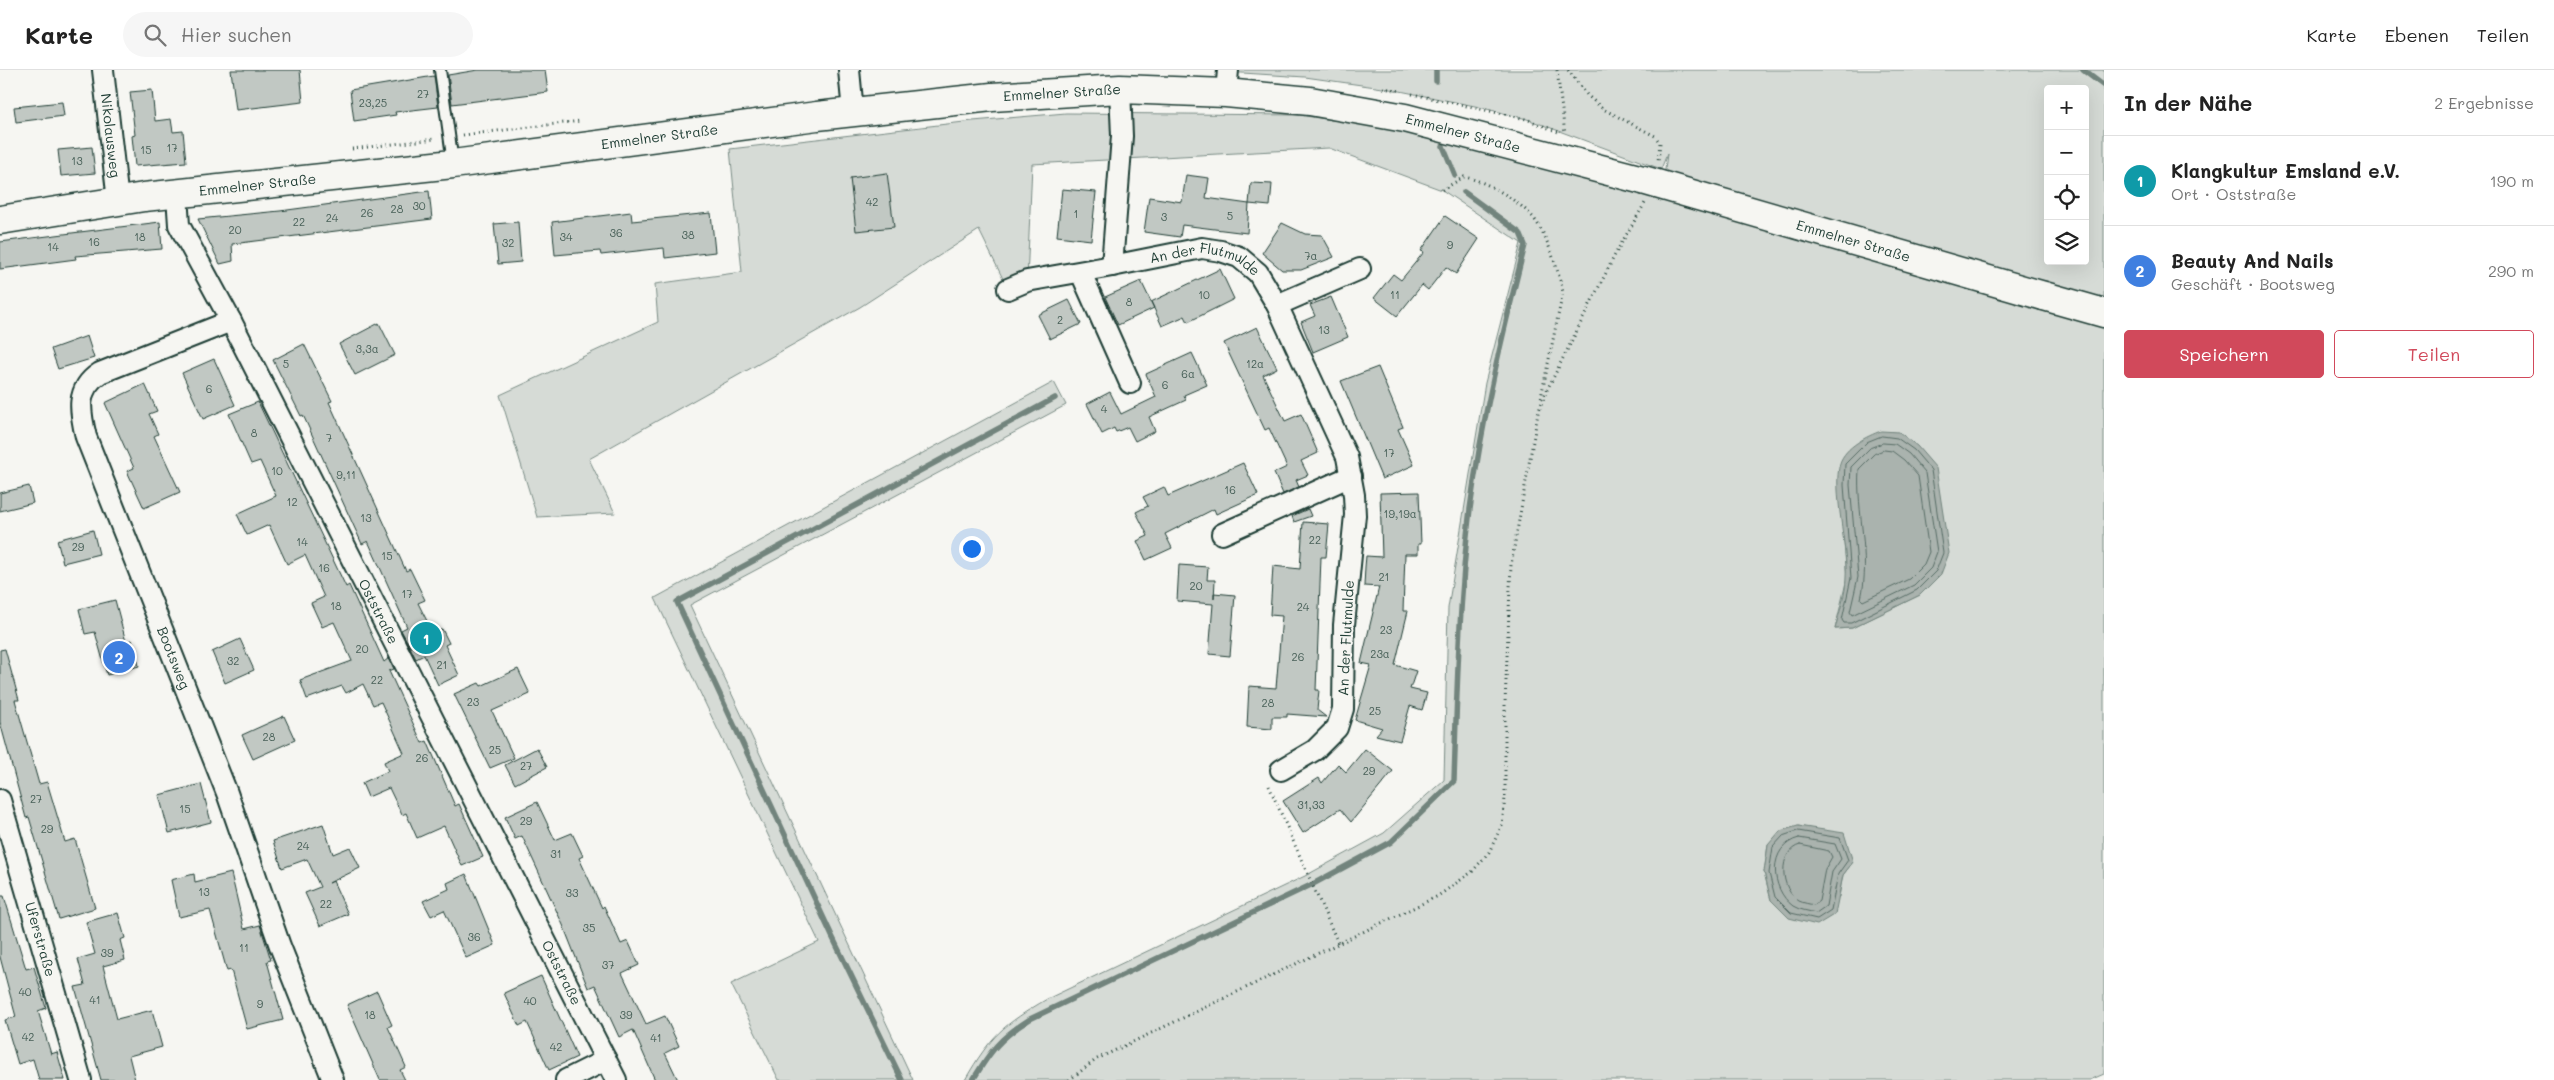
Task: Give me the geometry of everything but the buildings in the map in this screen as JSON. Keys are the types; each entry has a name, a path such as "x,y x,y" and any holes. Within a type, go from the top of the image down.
{"street":[{"name":"Nikolausweg","path":"103,70 118,201"},
{"path":"849,70 853,112"},
{"name":"Emmelner Straße","path":"0,220 82,209 118,201 453,164 853,112 1046,92 1227,81 1310,101 1405,118 1648,182 2104,312"},
{"path":"1112,266 1122,136 1120,89"},
{"name":"Oststraße","path":"177,194 180,225 231,321 616,1080"},
{"name":"An der Flutmulde","path":"1008,289 1027,281 1081,273 1202,248 1221,251 1239,257 1258,273 1277,305 1342,442 1351,476 1355,514 1344,625 1343,709 1337,728 1316,750 1281,770"},
{"path":"1277,305 1360,269"},
{"path":"1081,273 1130,384"},
{"name":"Bootsweg","path":"231,321 100,373 90,380 82,393 82,418 90,446 227,793 280,946 333,1080"},
{"path":"1222,534 1351,476"},
{"name":"Uferstraße","path":"0,800 81,1080"},
{"path":"566,1080 606,1060"}],"lane":[{"path":"440,70 453,164"}],"path":[{"path":"1557,70 1565,134"},
{"path":"1538,412 1648,182 1660,143 1654,136 1603,109 1587,95 1568,70"},
{"path":"344,150 584,121"},
{"path":"1069,1080 1097,1059 1438,896 1472,872 1489,852 1502,825 1505,798 1506,653 1511,564 1538,412 1563,292 1540,228 1530,214 1505,195 1476,179 1464,176 1442,190"},
{"path":"1281,770 1268,785 1311,878 1338,943"}],"shaded area":[{"path":"1228,70 2104,70 2104,1074 2090,1080 965,1080 991,1041 1019,1016 1047,999 1305,876 1384,833 1444,780 1448,608 1485,383 1521,243 1442,190 1329,148 1032,164 1027,281 1008,289 979,230 860,307 589,459 615,513 537,517 500,395 658,322 655,284 742,272 730,149 973,121 1066,113 1299,115 1399,130 1559,171 1661,200 1667,154 1661,169 1527,119 1475,106 1390,89 1305,77 1227,72","holes":["1839,485 1920,595 1852,628 1835,629 1847,578","1798,826 1833,833 1853,862 1843,875 1839,897 1771,900 1764,872 1768,845"]},
{"path":"1054,382 1066,405 690,605 913,1080 779,1080 731,984 819,942 655,598"}],"water":[{"path":"1881,431 1899,432 1917,446 1936,468 1949,553 1941,574 1920,595 1852,628 1835,629 1846,583 1845,550 1838,488 1840,463 1851,447"},
{"path":"1798,826 1844,833 1853,862 1843,875 1835,914 1817,925 1789,918 1771,900 1764,872 1768,845 1780,831"}],"waterway":[{"path":"1436,70 1436,81"},
{"path":"2083,70 2104,86"},
{"path":"1443,146 1455,175"},
{"path":"973,1080 997,1045 1011,1032 1030,1019 1313,884 1391,842 1454,781 1457,679 1470,509 1487,409 1525,245 1520,233 1464,192"},
{"path":"902,1080 832,936 677,602 1055,398"}],"place":[{"name":"Klangkultur Emsland e.V.","path":"426,638"},
{"name":"Beauty And Nails","path":"119,657"}]}
